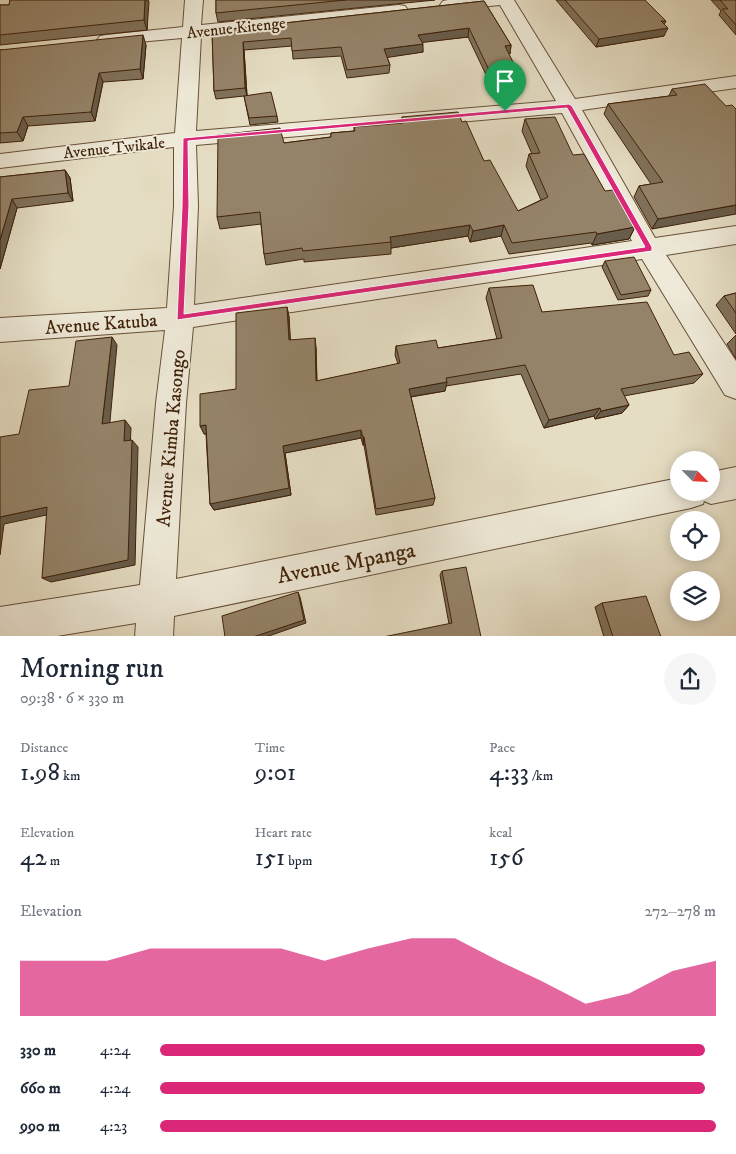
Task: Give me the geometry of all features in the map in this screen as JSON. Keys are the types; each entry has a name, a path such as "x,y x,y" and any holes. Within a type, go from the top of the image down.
{"street":[{"name":"Avenue Kimba Kasongo","path":"154,636 171,404 180,318 186,206 185,140 194,0"},
{"path":"434,7 504,0 569,106 650,249 736,386"},
{"name":"Avenue Kitenge","path":"88,42 415,9"},
{"name":"Avenue Twikale","path":"0,161 185,140 569,106 736,82"},
{"name":"Avenue Katuba","path":"0,330 180,318 736,235"},
{"path":"720,486 736,483"},
{"name":"Avenue Mpanga","path":"0,626 157,601 670,496"}],"building":[{"path":"10,0 145,0 144,20 0,35 0,5 9,5"},
{"path":"216,0 345,0 216,13"},
{"path":"565,0 645,0 666,21 661,21 668,28 599,39"},
{"path":"720,0 736,0 736,25 722,9 728,9"},
{"path":"484,1 511,45 505,46 517,70 490,72 469,28 418,35 423,44 384,49 390,65 347,70 341,47 292,51 291,38 243,42 245,88 214,91 212,31"},
{"path":"143,35 140,69 99,73 91,112 23,117 17,132 0,133 0,50"},
{"path":"705,84 726,106 732,105 736,109 736,205 658,219 639,186 663,182 608,104 677,95 672,89"},
{"path":"271,92 277,116 249,118 244,96"},
{"path":"458,112 462,122 466,121 484,161 490,160 518,211 548,197 529,154 540,153 525,119 555,117 573,155 584,154 605,191 613,190 635,227 597,234 596,232 512,243 504,225 473,231 470,225 390,237 391,242 303,251 302,248 264,254 260,212 217,217 218,135 280,128 284,143 331,137 331,133 355,131 354,127 403,123 402,117"},
{"path":"65,170 68,193 12,199 0,240 0,177"},
{"path":"634,257 651,290 621,295 605,261"},
{"path":"533,285 542,312 647,302 674,355 689,352 703,374 621,389 629,405 601,411 600,408 549,420 525,365 446,378 447,382 409,389 435,498 376,509 364,437 361,430 283,446 289,488 210,504 206,425 200,426 200,394 236,389 236,313 287,307 289,340 315,338 316,381 400,363 396,346 436,340 438,348 502,338 489,288"},
{"path":"736,293 736,313 724,296"},
{"path":"112,337 102,424 125,420 124,441 132,440 128,560 42,578 47,507 0,517 0,437 19,434 29,390 69,386 76,341"},
{"path":"466,567 481,636 388,636 452,623 442,571"},
{"path":"298,592 304,620 256,636 225,636 222,616"},
{"path":"646,596 661,636 613,636 602,603"}],"route":[{"path":"569,106 650,249 180,318 186,206 185,140 505,111 569,106"}]}
